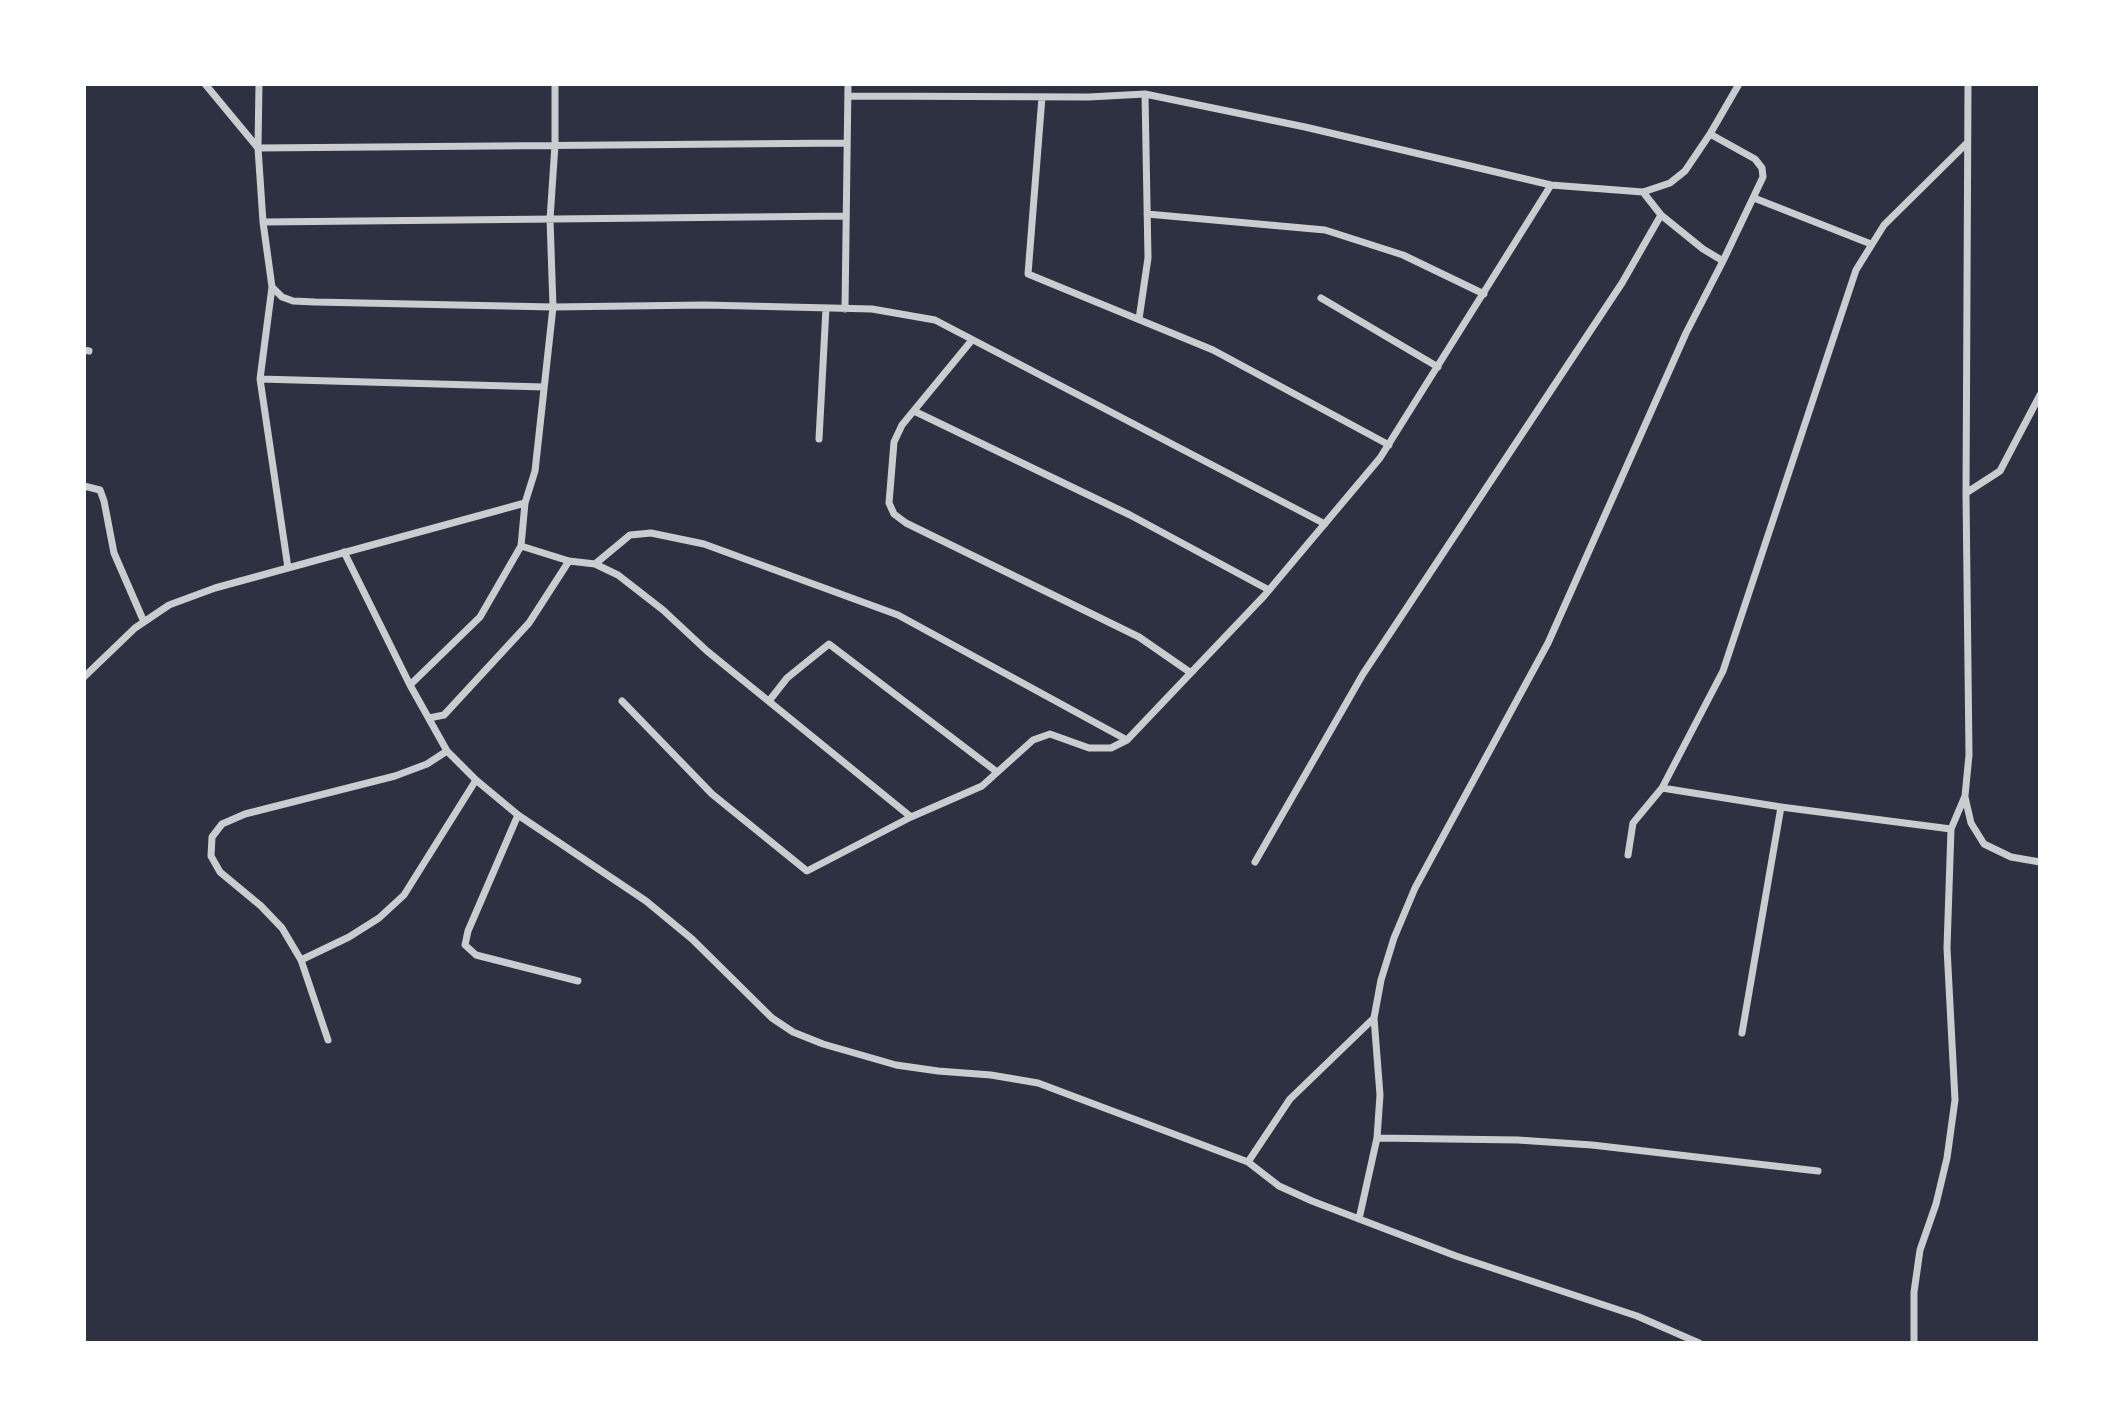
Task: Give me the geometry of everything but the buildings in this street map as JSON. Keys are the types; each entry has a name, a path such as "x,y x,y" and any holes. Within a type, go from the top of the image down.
{"street":[{"path":"205,84 258,148"},
{"path":"259,84 258,148 263,222 272,287 260,379 288,568"},
{"path":"410,685 480,617 521,545 525,503 535,471 553,307 550,219 555,145 555,84"},
{"path":"845,309 848,84"},
{"path":"848,96 1042,97 1146,94 1305,127 1551,185 1643,192 1670,183 1685,171 1739,84"},
{"path":"1914,1343 1914,1292 1920,1250 1936,1204 1947,1158 1955,1100 1947,948 1951,829 1965,796 1969,755 1966,493 1968,84"},
{"path":"1139,319 1148,258 1146,94"},
{"path":"1042,97 1028,274 1213,349 1389,445"},
{"path":"1359,1219 1377,1138 1380,1095 1374,1018 1381,980 1394,938 1415,888 1548,643 1686,333 1763,177 1762,168 1755,159 1710,134"},
{"path":"258,148 847,143"},
{"path":"1628,855 1633,822 1662,788 1723,671 1856,270 1884,225 1967,143"},
{"path":"622,701 712,794 807,871 911,817 982,786 1033,740 1050,734 1089,748 1111,748 1127,740 1269,590 1380,458 1551,185"},
{"path":"1643,192 1661,215 1723,261"},
{"path":"1754,198 1871,244"},
{"path":"1147,214 1325,230 1403,254 1484,293"},
{"path":"1255,862 1363,674 1601,316 1661,215"},
{"path":"263,222 846,216"},
{"path":"272,287 282,297 293,301 553,307 705,305 872,309 934,320 1325,524"},
{"path":"1321,298 1438,367"},
{"path":"819,439 826,308"},
{"path":"972,340 902,425 894,442 889,503 894,514 918,529 1139,637 1191,673"},
{"path":"260,379 544,387"},
{"path":"1966,493 2000,471 2040,395"},
{"path":"914,411 1130,515 1269,590"},
{"path":"84,486 100,490 114,553 144,622"},
{"path":"84,677 144,622 169,605 215,587 525,503"},
{"path":"595,564 630,535 651,533 704,544 898,615 1127,740"},
{"path":"521,545 569,561 595,564 618,575 911,817"},
{"path":"344,552 410,685 447,751 517,815 646,901 692,939 772,1018 793,1032 823,1044 896,1065 1038,1083 1248,1162 1279,1186 1312,1201 1456,1256 1637,1316 1699,1343"},
{"path":"429,718 444,715 529,623 569,561"},
{"path":"769,701 786,678 829,643 997,772"},
{"path":"328,1041 301,960 282,928 261,906 220,872 211,856 212,837 222,824 245,814 395,776 427,764 447,751"},
{"path":"301,960 349,937 379,918 404,895 476,780"},
{"path":"1662,788 1951,829"},
{"path":"1965,796 1971,822 1984,844 2011,857 2040,862"},
{"path":"1742,1033 1781,807"},
{"path":"517,815 468,931 465,945 476,955 578,981"},
{"path":"1248,1162 1290,1100 1374,1018"},
{"path":"1377,1138 1518,1140 1592,1145 1818,1171"}]}
